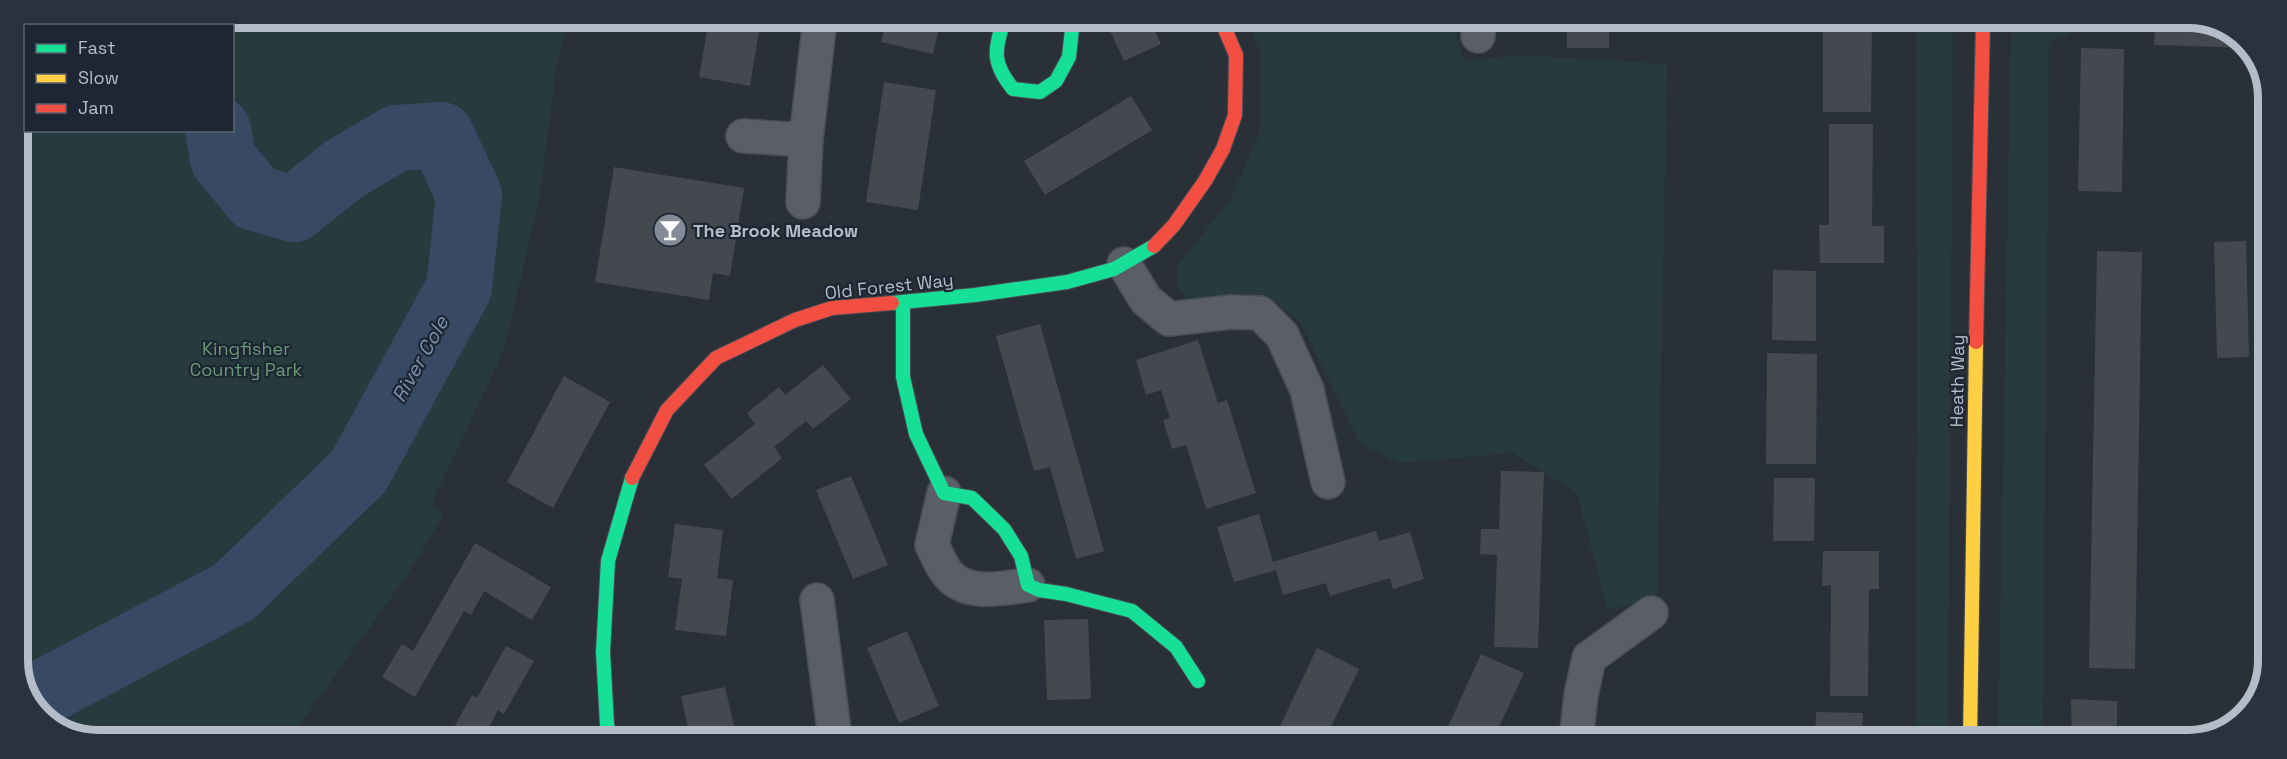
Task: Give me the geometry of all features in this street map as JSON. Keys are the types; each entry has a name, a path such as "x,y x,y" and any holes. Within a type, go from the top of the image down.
{"street":[{"path":"803,202 806,140 819,29"},
{"path":"1001,29 994,52 999,73 1012,88 1040,92 1056,81 1070,57 1072,29"},
{"name":"Old Forest Way","path":"602,730 608,561 633,473 667,410 716,358 795,320 832,308 975,295 1067,282 1124,264 1156,245 1174,225 1205,181 1223,149 1235,115 1236,55 1225,29"},
{"name":"Heath Way","path":"1970,730 1983,29"},
{"path":"743,136 806,140"},
{"path":"1124,264 1146,300 1169,319 1231,312 1260,313 1281,334 1307,390 1328,482"},
{"path":"903,302 903,377 916,434 944,493 932,545 948,575 968,587 982,590 1028,585 1132,611 1176,647 1198,681"},
{"path":"944,493 972,498 1004,530 1021,556 1028,585"},
{"path":"817,600 834,730"},
{"path":"1577,730 1581,695 1589,658 1651,613"}],"green space":[{"name":"Kingfisher Country Park","path":"234,29 566,29 557,63 539,200 504,350 431,505 444,514 410,571 299,726 299,730 90,730 60,719 43,703 32,683 29,665 28,132 234,132"},
{"path":"1251,29 1454,29 1464,61 1518,55 1667,64 1657,599 1607,610 1577,493 1513,453 1399,463 1360,443 1300,322 1275,302 1185,297 1178,285 1177,266 1231,199 1259,134 1260,52"},
{"path":"1915,29 1953,29 1948,730 1916,730"},
{"path":"2011,29 2079,29 2049,42 2043,730 1998,730"}],"building":[{"path":"707,29 759,29 750,86 699,77"},
{"path":"884,29 939,29 933,54 881,42"},
{"path":"1109,29 1154,29 1161,44 1124,61"},
{"path":"1567,29 1609,29 1609,48 1567,48"},
{"path":"1823,29 1872,29 1871,112 1823,112"},
{"path":"2155,29 2197,29 2215,34 2236,48 2154,45"},
{"path":"2081,48 2124,49 2122,192 2078,191"},
{"path":"884,82 936,90 918,210 866,202"},
{"path":"1131,96 1152,130 1045,195 1024,161"},
{"path":"1829,124 1873,124 1872,226 1884,226 1884,263 1820,263 1819,225 1829,225"},
{"name":"The Brook Meadow","path":"614,167 744,188 730,276 713,273 709,300 595,282"},
{"path":"2246,241 2249,357 2217,358 2214,242"},
{"path":"2097,251 2142,252 2135,669 2089,668"},
{"path":"1773,270 1816,271 1816,341 1772,340"},
{"path":"1040,324 1104,551 1076,559 1050,467 1034,471 996,336"},
{"path":"1198,340 1218,403 1227,400 1256,493 1206,509 1186,445 1172,449 1163,420 1170,418 1161,390 1146,395 1136,360"},
{"path":"1767,353 1817,354 1816,464 1766,464"},
{"path":"823,365 851,399 813,429 806,421 774,447 782,458 732,499 704,465 755,424 747,413 779,387 785,395"},
{"path":"564,376 610,402 553,508 507,482"},
{"path":"1501,471 1544,472 1538,648 1494,647 1497,555 1480,554 1481,529 1499,529"},
{"path":"851,476 888,565 853,579 816,490"},
{"path":"1774,478 1815,478 1814,541 1773,541"},
{"path":"1259,514 1273,562 1376,531 1379,541 1410,532 1424,579 1393,589 1390,578 1330,596 1326,583 1283,595 1276,570 1234,582 1217,527"},
{"path":"675,524 723,530 717,578 733,580 726,636 675,630 682,579 668,577"},
{"path":"475,543 551,587 532,620 484,591 471,615 464,611 415,697 382,677 402,644 413,651"},
{"path":"1823,551 1879,551 1879,589 1869,589 1868,696 1830,696 1831,585 1822,586"},
{"path":"1088,619 1091,699 1047,700 1044,620"},
{"path":"907,631 939,706 899,723 867,648"},
{"path":"506,646 534,661 504,714 498,710 487,730 452,730 472,695 477,698"},
{"path":"1317,648 1359,669 1329,730 1278,730"},
{"path":"1481,654 1524,673 1498,730 1447,730"},
{"path":"725,687 735,730 688,730 681,696"},
{"path":"2071,699 2117,701 2117,730 2072,730"},
{"path":"1816,712 1863,713 1862,730 1815,730"}],"waterway":[{"name":"River Cole","path":"38,695 234,592 359,471 459,288 469,195 441,135 397,138 344,169 294,209 255,198 223,159 218,132"}],"traffic: fast":[{"path":"1001,29 997,49 1001,72 1013,89 1040,92 1056,81 1069,57 1072,29"},
{"path":"892,303 975,295 1067,282 1114,269 1154,246"},
{"path":"903,302 903,377 916,434 944,493 972,498 1004,529 1021,556 1028,585 1039,590 1066,594 1132,611 1176,647 1198,681"},
{"path":"608,730 603,652 608,561 632,478"}],"traffic: slow":[{"path":"1970,730 1976,342"}],"traffic: jam":[{"path":"1154,246 1174,225 1205,181 1223,149 1235,115 1236,55 1225,29"},
{"path":"1976,342 1983,29"},
{"path":"632,478 667,410 716,358 795,320 832,308 892,303"}],"place":[{"name":"The Brook Meadow","path":"670,230"}]}
